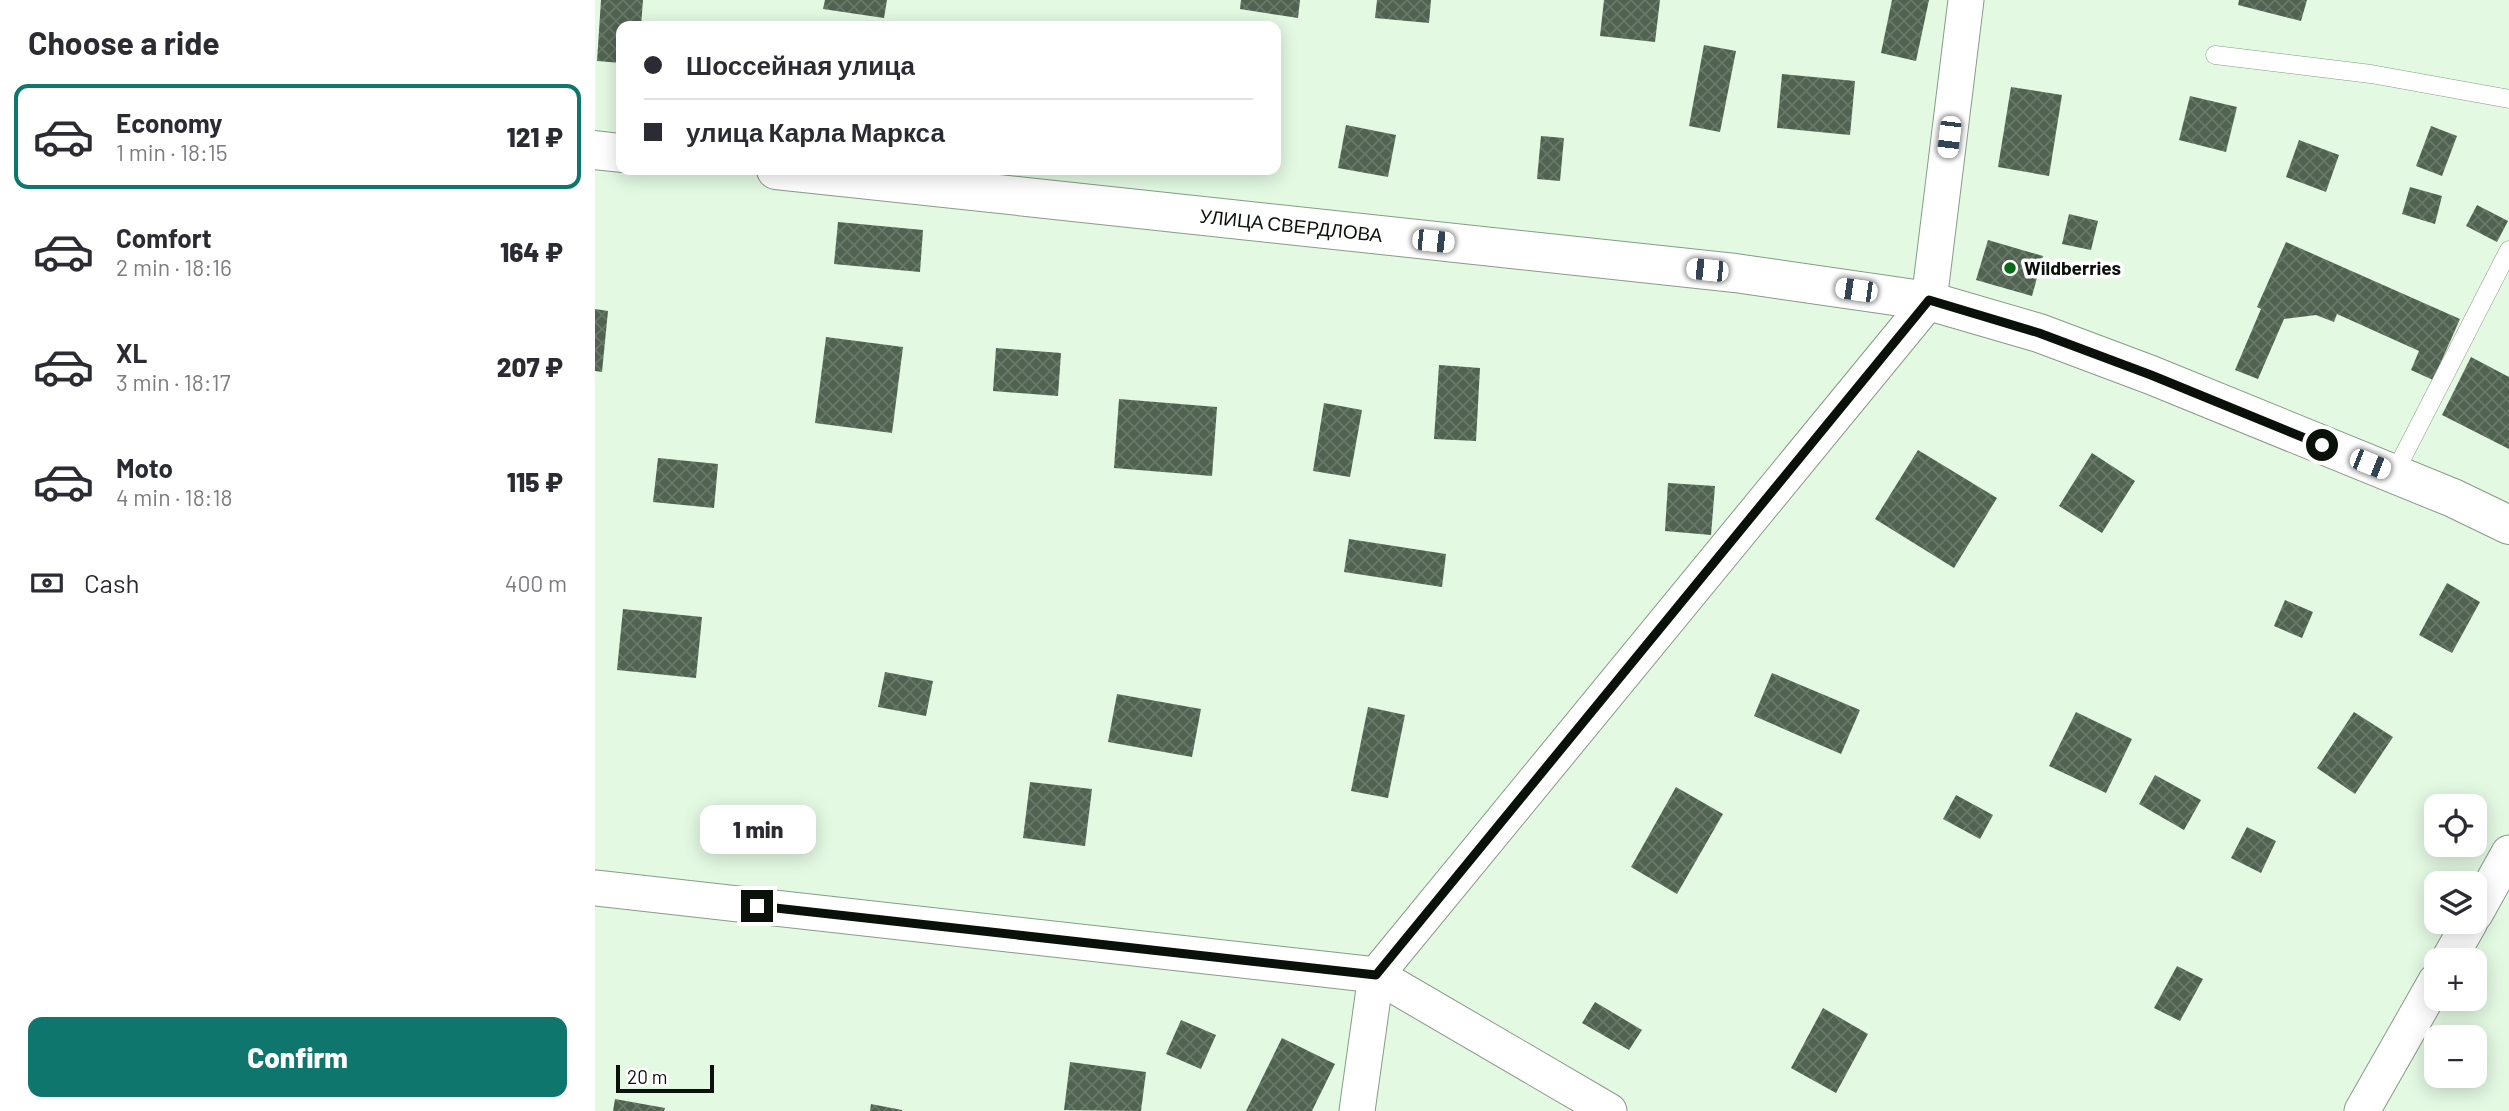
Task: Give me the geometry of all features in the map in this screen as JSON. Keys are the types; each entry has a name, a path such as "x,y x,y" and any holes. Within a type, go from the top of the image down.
{"main road":[{"path":"595,150 616,152"},
{"name":"УЛИЦА СВЕРДЛОВА","path":"822,175 1721,272 1929,300 2039,333 2151,375 2394,474 2509,525"}],"street":[{"path":"1357,1111 1376,975 1929,300 1966,0"},
{"path":"2487,892 2509,853"},
{"path":"595,888 1376,975 1609,1111"},
{"path":"2362,1111 2424,1002"}],"lane":[{"path":"2215,55 2371,74 2509,99"},
{"path":"2394,474 2504,271 2509,250"}],"building":[{"path":"601,0 643,0 641,21 616,21 616,63 597,61"},
{"path":"825,0 887,0 884,18 823,9"},
{"path":"1241,0 1300,0 1298,18 1240,9"},
{"path":"1377,0 1431,0 1429,23 1375,18"},
{"path":"1604,0 1660,0 1655,42 1600,36"},
{"path":"1892,0 1929,0 1916,61 1881,53"},
{"path":"2239,0 2307,0 2301,21 2238,5"},
{"path":"1704,45 1736,51 1720,132 1689,126"},
{"path":"1782,74 1855,81 1850,135 1777,128"},
{"path":"2011,87 2062,95 2049,176 1998,167"},
{"path":"2190,96 2237,107 2226,152 2179,140"},
{"path":"1346,125 1396,135 1388,177 1338,168"},
{"path":"2431,126 2457,136 2442,176 2416,166"},
{"path":"1541,136 1564,138 1560,181 1537,179"},
{"path":"2299,140 2339,155 2326,192 2286,177"},
{"path":"2410,187 2442,196 2435,224 2402,214"},
{"path":"2477,205 2508,221 2497,242 2466,226"},
{"path":"2069,214 2098,221 2091,250 2062,244"},
{"path":"838,222 923,230 920,272 834,264"},
{"name":"Wildberries","path":"1988,240 2043,256 2032,296 1976,280"},
{"path":"2286,242 2460,319 2433,380 2411,370 2419,351 2337,314 2334,322 2316,315 2284,319 2258,379 2235,370 2261,309 2257,307"},
{"path":"595,309 608,311 602,372 595,371"},
{"path":"826,337 903,347 892,433 815,423"},
{"path":"996,348 1061,353 1058,396 993,391"},
{"path":"2471,357 2509,377 2509,449 2442,415"},
{"path":"1439,365 1480,368 1476,441 1434,439"},
{"path":"1119,399 1217,407 1212,476 1114,468"},
{"path":"1324,403 1362,410 1350,477 1313,471"},
{"path":"1918,450 1997,498 1954,568 1875,519"},
{"path":"2092,453 2135,481 2102,533 2059,506"},
{"path":"658,458 718,464 714,508 653,502"},
{"path":"1668,483 1715,486 1711,535 1665,531"},
{"path":"1349,539 1446,554 1442,587 1344,572"},
{"path":"2447,583 2480,602 2452,653 2419,635"},
{"path":"2285,600 2313,612 2302,638 2274,626"},
{"path":"623,609 702,617 696,678 617,670"},
{"path":"885,672 933,681 926,716 878,707"},
{"path":"1772,673 1860,710 1841,754 1754,716"},
{"path":"1117,694 1201,709 1192,757 1108,742"},
{"path":"1368,707 1405,715 1388,798 1351,791"},
{"path":"2076,712 2132,739 2106,793 2049,766"},
{"path":"2354,712 2393,737 2355,794 2317,768"},
{"path":"2155,775 2201,800 2184,830 2139,804"},
{"path":"1030,782 1092,789 1085,846 1023,838"},
{"path":"1676,787 1723,814 1677,894 1631,867"},
{"path":"1956,795 1993,815 1980,839 1943,819"},
{"path":"2247,827 2276,841 2261,873 2231,858"},
{"path":"2177,966 2203,979 2180,1021 2154,1008"},
{"path":"1595,1002 1642,1030 1629,1050 1582,1023"},
{"path":"1823,1008 1868,1034 1836,1093 1791,1068"},
{"path":"1181,1020 1216,1035 1201,1069 1166,1054"},
{"path":"1282,1038 1335,1064 1312,1111 1246,1111"},
{"path":"1070,1062 1146,1072 1141,1111 1064,1110"},
{"path":"615,1099 665,1108 664,1111 613,1111"},
{"path":"871,1104 902,1110 902,1111 870,1111"}],"place":[{"name":"Wildberries","path":"2010,268"}],"route":[{"path":"757,906 1376,975 1929,300 2039,333 2151,375 2322,445"}]}
